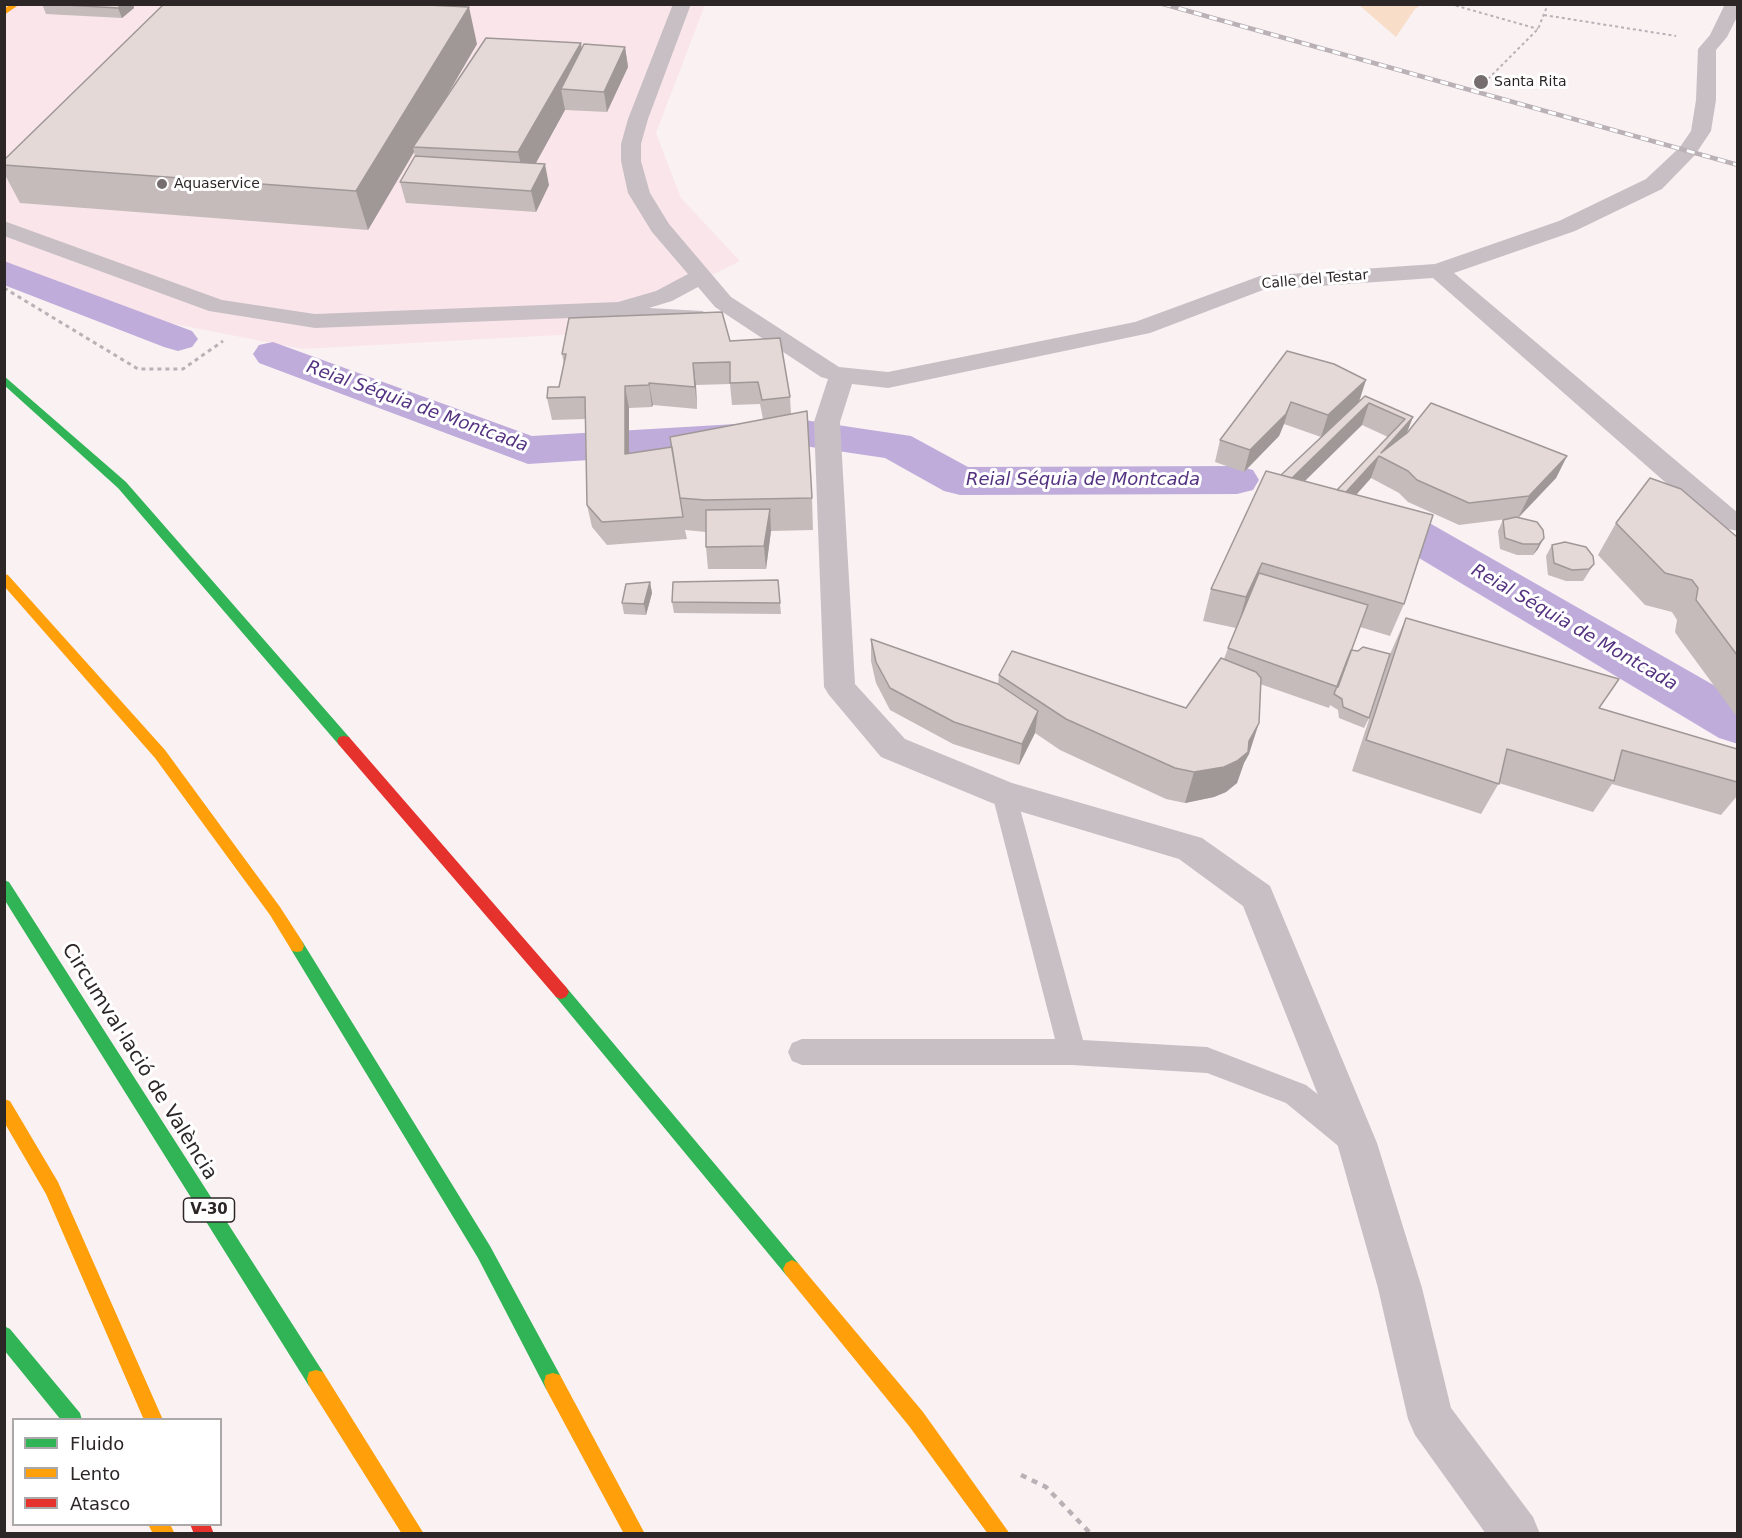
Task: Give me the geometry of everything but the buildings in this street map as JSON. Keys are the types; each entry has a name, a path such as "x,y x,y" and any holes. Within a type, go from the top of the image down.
{"main road":[{"path":"4,13 17,4"},
{"path":"4,379 122,485 588,1022 916,1419 1000,1533"},
{"path":"4,578 160,753 275,910 484,1252 634,1533"},
{"name":"Circumval·lació de València","path":"4,886 414,1533"},
{"path":"4,1106 52,1188 154,1418"},
{"path":"4,1335 72,1418"}],"street":[{"path":"682,4 638,119 631,144 631,161 639,193 655,219 723,302 831,372 842,375 826,432 840,687 893,748 1004,794 1190,848 1257,897 1357,1143 1400,1288 1431,1419 1516,1533"},
{"name":"Calle del Testar","path":"842,375 888,380 1141,328 1260,283 1438,271 1576,221 1654,184 1688,152 1701,131 1706,100 1707,49 1728,36 1734,7"},
{"path":"4,228 217,306 315,321 621,309 660,317 743,315"},
{"path":"1438,271 1725,519 1737,522"},
{"path":"621,309 664,296 702,276"}],"lane":[{"path":"1004,794 1072,1052"},
{"path":"802,1052 1072,1052 1207,1060 1296,1094 1357,1143"}],"path":[{"path":"1449,4 1538,29"},
{"path":"1488,79 1538,29 1548,4"},
{"path":"1544,15 1676,36 1728,36"},
{"path":"4,288 138,369 183,369 263,313"}],"shaded area":[{"path":"4,5 705,5 656,133 681,198 740,261 597,333 302,349 144,318 5,263"},
{"path":"1359,5 1421,5 1415,9 1396,37"}],"waterway":[{"name":"Reial Séquia de Montcada","path":"4,272 178,339"},
{"name":"Reial Séquia de Montcada","path":"273,354 528,450 804,433 896,446 960,481 1237,480"},
{"name":"Reial Séquia de Montcada","path":"1410,532 1738,724"}],"railway":[{"path":"1163,4 1738,165"}],"traffic: fast":[{"path":"4,379 122,485 344,741"},
{"path":"4,886 316,1379"},
{"path":"297,946 484,1252 553,1382"},
{"path":"561,992 792,1269"},
{"path":"4,1335 71,1418"}],"traffic: slow":[{"path":"4,13 17,4"},
{"path":"4,578 160,754 275,911 297,946"},
{"path":"4,1106 52,1188 153,1418"},
{"path":"792,1269 916,1419 1000,1534"},
{"path":"316,1379 414,1534"},
{"path":"553,1382 635,1534"},
{"path":"159,1526 165,1534"}],"traffic: jam":[{"path":"344,741 561,992"},
{"path":"201,1526 204,1534"}],"place":[{"name":"Santa Rita","path":"1481,82"},
{"name":"Aquaservice","path":"162,184"}]}
